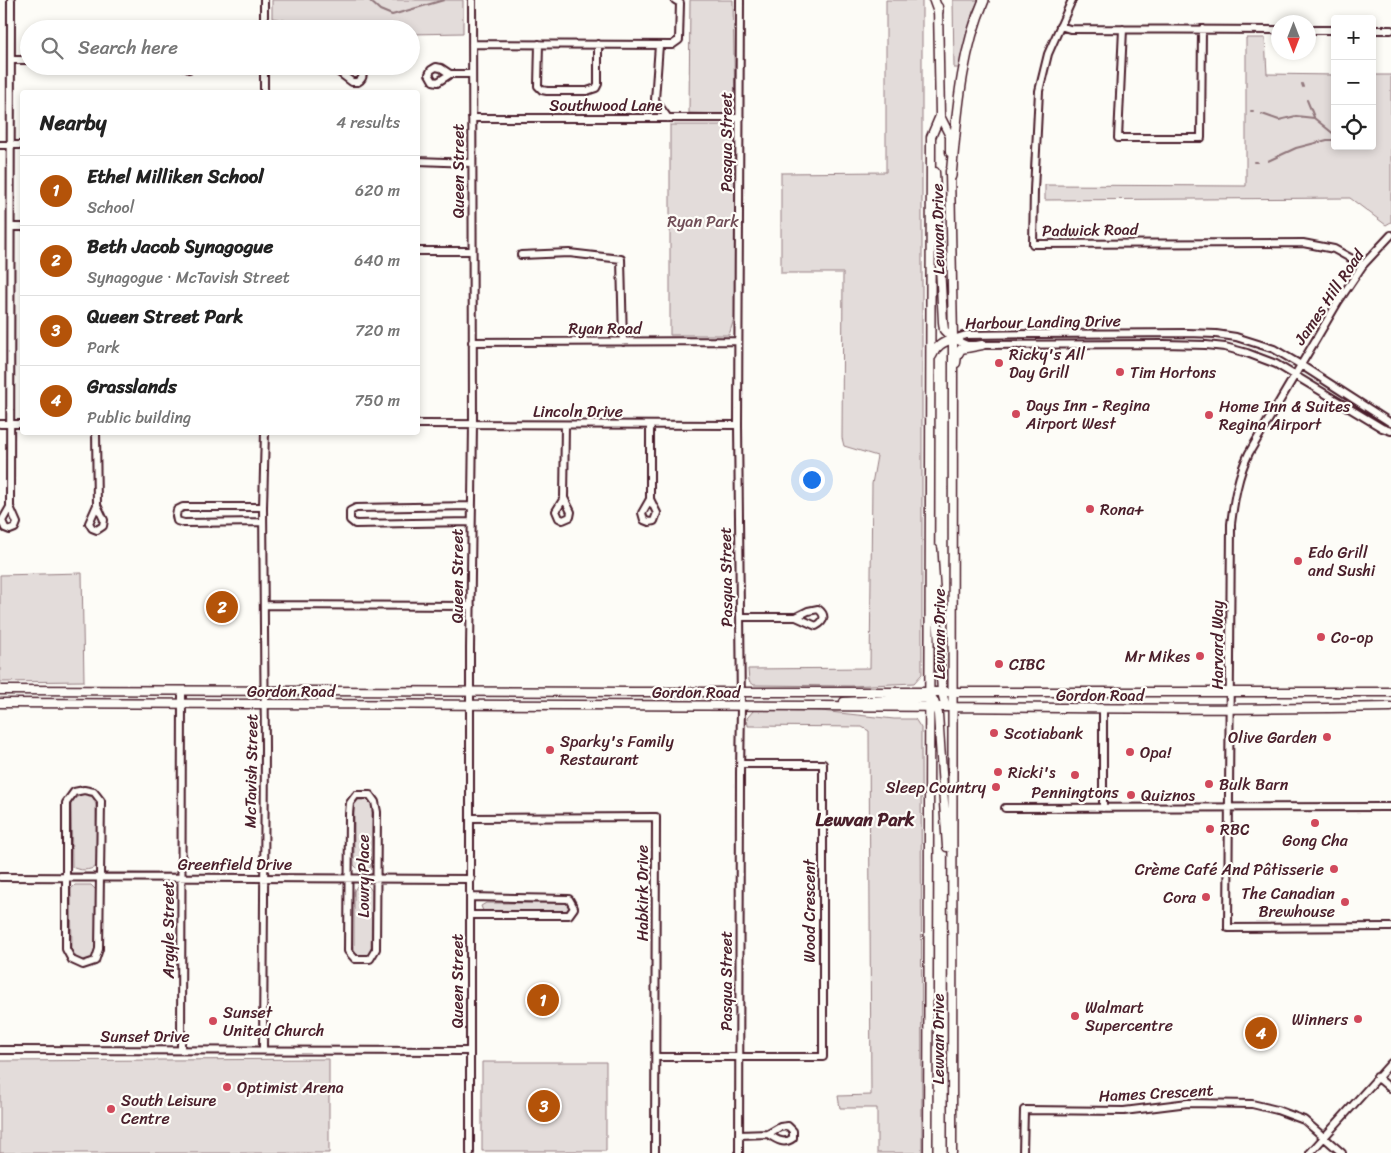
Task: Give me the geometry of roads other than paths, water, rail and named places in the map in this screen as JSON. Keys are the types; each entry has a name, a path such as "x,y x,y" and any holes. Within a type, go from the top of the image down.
{"highway":[{"path":"934,0 938,12"},
{"path":"950,176 962,73 968,45 984,0"}],"main road":[{"name":"Lewvan Drive","path":"929,696 931,137 940,116 938,0"},
{"name":"Lewvan Drive","path":"940,116 950,136 953,339 952,1153"},
{"path":"931,137 937,183 943,322 944,330 953,339 935,349 931,356"},
{"path":"952,415 957,356 961,349 982,345"},
{"path":"929,469 943,695 947,706 952,708"},
{"name":"Gordon Road","path":"0,690 741,692 929,696 952,692 1391,692"},
{"path":"820,706 833,703 929,696 939,723 952,919"},
{"name":"Gordon Road","path":"0,703 265,706 820,706 932,708 1391,707"},
{"name":"Lewvan Drive","path":"929,1153 927,1106 932,708"}],"street":[{"path":"10,507 11,0"},
{"path":"264,0 264,20"},
{"name":"Queen Street","path":"470,1153 471,506 473,424 471,251 472,0"},
{"name":"Pasqua Street","path":"739,1153 741,692 738,341 740,0"},
{"name":"Padwick Road","path":"1072,0 1048,54 1039,91 1033,244 1303,242 1334,249 1363,265"},
{"path":"472,44 672,45 679,40 678,2"},
{"path":"1060,26 1070,29 1271,30"},
{"path":"1123,29 1118,138 1201,138 1202,29"},
{"path":"1316,30 1331,30"},
{"path":"1376,30 1391,30"},
{"path":"539,44 538,86 542,90 547,91 587,91 596,88 598,84 598,44"},
{"path":"659,45 655,100 668,118"},
{"path":"11,60 20,60"},
{"path":"450,74 472,74"},
{"path":"264,75 264,90"},
{"path":"342,75 355,83 360,81 363,75"},
{"name":"Southwood Lane","path":"472,118 740,118"},
{"path":"0,145 20,145"},
{"path":"420,161 471,163"},
{"path":"11,227 20,227"},
{"name":"James Hill Road","path":"1294,376 1338,302 1363,265 1391,235"},
{"path":"420,251 471,251"},
{"path":"520,255 568,253 621,259 623,342"},
{"name":"Harbour Landing Drive","path":"953,339 966,335 987,334 1216,334 1236,337 1264,345 1301,364 1391,423"},
{"name":"Harbour Landing Drive","path":"953,339 967,345 1206,345 1248,353 1276,364 1382,428 1391,431"},
{"name":"Ryan Road","path":"472,342 738,341"},
{"name":"Harvard Way","path":"1294,376 1243,465 1231,524 1228,928 1391,927"},
{"path":"0,424 20,424"},
{"name":"Lincoln Drive","path":"420,424 738,425"},
{"path":"564,498 565,425"},
{"path":"650,425 650,499"},
{"path":"96,435 96,505"},
{"name":"McTavish Street","path":"263,1050 265,605 263,507 265,435"},
{"path":"471,506 356,508 350,511 350,520 355,524 471,522"},
{"path":"263,507 183,507 177,510 176,516 177,521 184,523 263,522"},
{"path":"265,605 471,606"},
{"path":"740,617 796,617"},
{"name":"Argyle Street","path":"181,1050 182,690"},
{"path":"1103,708 1103,808"},
{"name":"Wood Crescent","path":"740,764 823,764 823,1057 740,1057"},
{"path":"84,790 94,792 101,801 99,949 95,961 83,965 72,960 66,949 66,878 66,803 74,792 84,790"},
{"name":"Lowry Place","path":"356,795 370,795 375,802 377,812 376,878 376,949 370,959 355,959 348,951 348,878 349,808 356,795"},
{"path":"1005,808 1391,807"},
{"name":"Habkirk Drive","path":"471,818 656,817 655,1153"},
{"name":"Greenfield Drive","path":"0,877 471,879"},
{"path":"471,897 569,899 574,908 569,915 471,915"},
{"name":"Sunset Drive","path":"0,1050 470,1051"},
{"path":"656,1057 740,1057"},
{"path":"1310,1153 1391,1063"},
{"path":"1377,1078 1391,1089"},
{"name":"Hames Crescent","path":"1024,1153 1024,1110 1124,1111 1188,1104 1252,1104 1277,1110 1304,1120 1324,1137"},
{"path":"739,1135 768,1134"},
{"path":"1324,1137 1342,1153"}],"waterway":[{"path":"369,0 380,10 392,15 444,0"},
{"path":"1307,100 1314,117"},
{"path":"1262,114 1279,120 1296,116 1314,118 1331,132"},
{"path":"1268,161 1296,148 1331,140"}],"place":[{"name":"Ricky's All Day Grill","path":"999,363"},
{"name":"Tim Hortons","path":"1120,372"},
{"name":"Days Inn - Regina Airport West","path":"1016,414"},
{"name":"Home Inn & Suites Regina Airport","path":"1209,415"},
{"name":"Rona+","path":"1090,509"},
{"name":"Edo Grill and Sushi","path":"1298,561"},
{"name":"Beth Jacob Synagogue","path":"222,607"},
{"name":"Co-op","path":"1321,637"},
{"name":"Mr Mikes","path":"1200,656"},
{"name":"CIBC","path":"999,664"},
{"name":"Scotiabank","path":"994,733"},
{"name":"Olive Garden","path":"1327,737"},
{"name":"Sparky's Family Restaurant","path":"550,750"},
{"name":"Opa!","path":"1130,752"},
{"name":"Ricki's","path":"998,772"},
{"name":"Penningtons","path":"1075,775"},
{"name":"Bulk Barn","path":"1209,784"},
{"name":"Sleep Country","path":"996,787"},
{"name":"Quiznos","path":"1131,795"},
{"name":"Gong Cha","path":"1315,823"},
{"name":"RBC","path":"1210,829"},
{"name":"Crème Café And Pâtisserie","path":"1334,869"},
{"name":"Cora","path":"1206,897"},
{"name":"The Canadian Brewhouse","path":"1345,902"},
{"name":"Ethel Milliken School","path":"543,1000"},
{"name":"Walmart Supercentre","path":"1075,1016"},
{"name":"Winners","path":"1358,1019"},
{"name":"Sunset United Church","path":"213,1021"},
{"name":"Grasslands","path":"1261,1033"},
{"name":"Optimist Arena","path":"227,1087"},
{"name":"Queen Street Park","path":"544,1106"},
{"name":"South Leisure Centre","path":"111,1109"}],"district":[{"name":"Lewvan Park","path":"865,820"}],"park label":[{"name":"Ryan Park","path":"703,221"}]}
